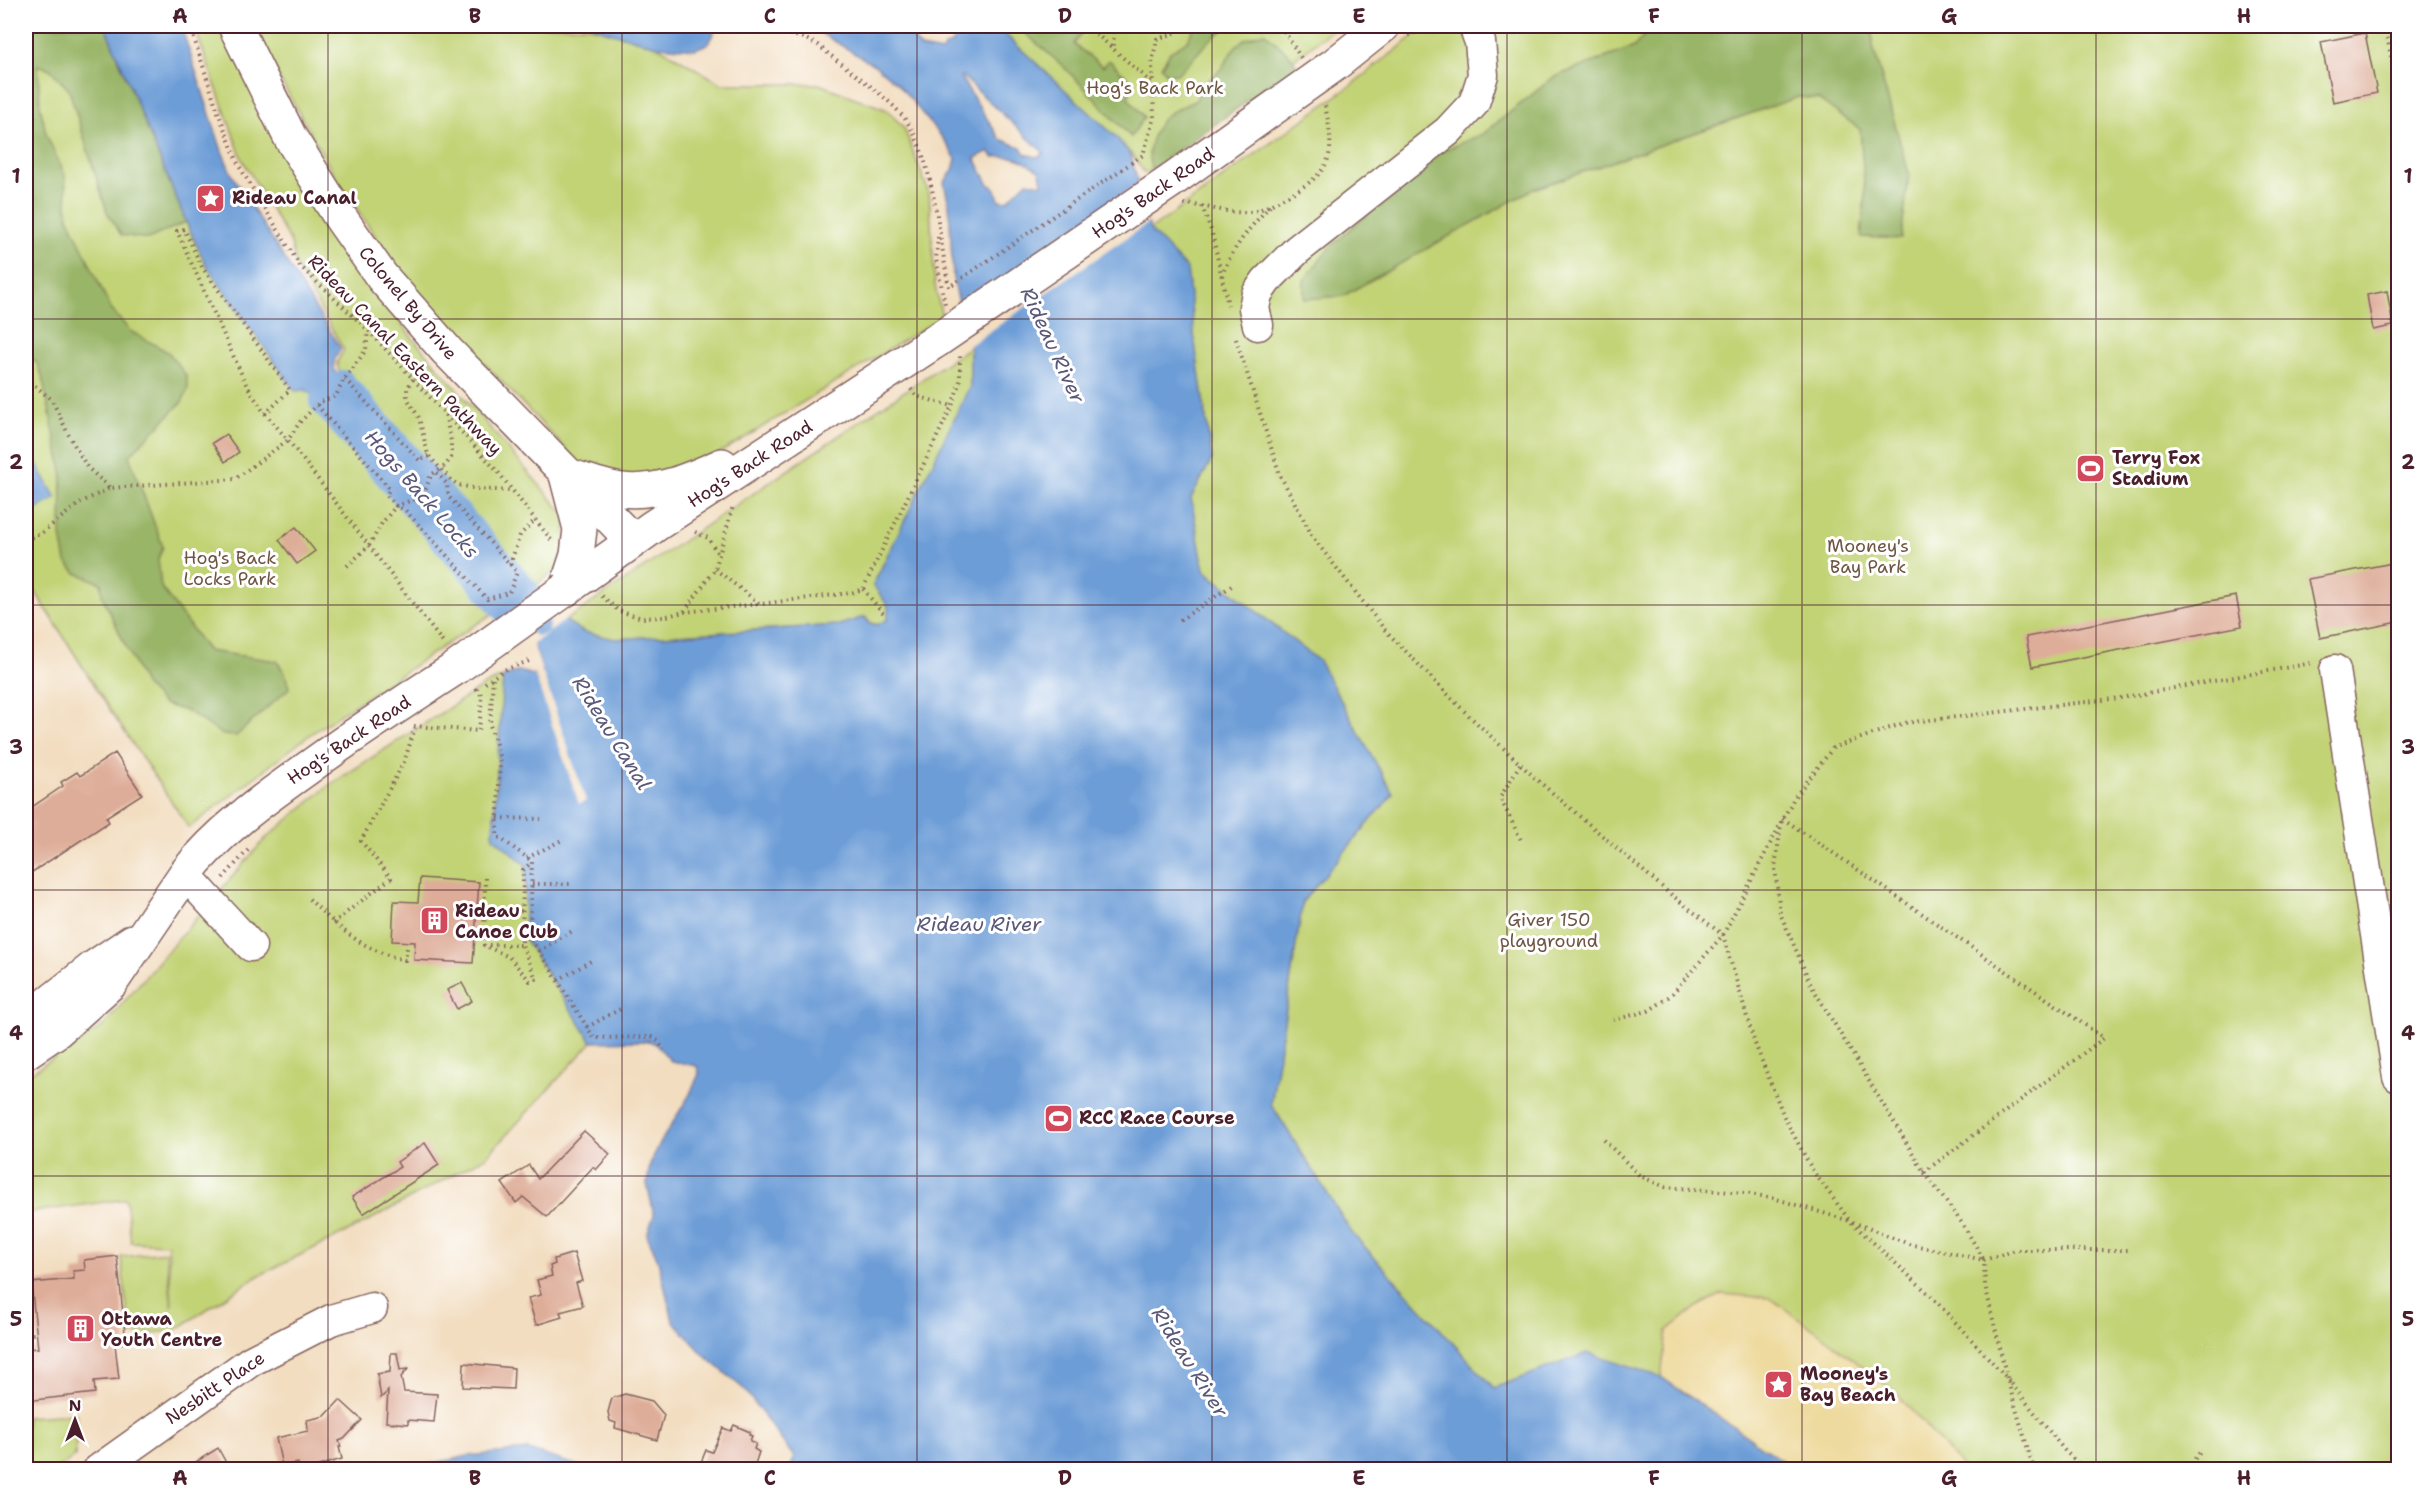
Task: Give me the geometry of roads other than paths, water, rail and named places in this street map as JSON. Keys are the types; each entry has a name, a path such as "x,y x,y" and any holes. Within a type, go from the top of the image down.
{"main road":[{"name":"Colonel By Drive","path":"235,26 290,137 340,217 382,277 447,351 633,541"},
{"name":"Hog's Back Road","path":"26,1052 57,1031 111,983 185,874 233,823 347,740 451,657 566,589 633,541 802,430 948,348 1383,26"},
{"path":"566,475 620,490 646,490 691,480 802,430"},
{"path":"566,475 580,529 577,555 566,589"},
{"name":"Hog's Back Road","path":"26,1021 93,968 144,933"}],"street":[{"path":"1258,325 1254,308 1257,294 1266,280 1298,250 1448,131 1474,103 1483,75 1480,42 1474,26"},
{"path":"2335,670 2398,1077"},
{"path":"185,874 251,946"},
{"name":"Nesbitt Place","path":"98,1470 251,1361 331,1320 372,1308"}],"water":[{"name":"Rideau Canal","path":"105,26 181,26 232,175 341,349 335,358 334,370 343,381 320,402 306,390 295,391 206,265"},
{"path":"589,26 706,26 714,32 708,44 695,49 657,46"},
{"name":"Rideau River","path":"809,26 903,26 921,48 942,52 944,47 953,43 949,26 996,26 1118,139 1131,155 1150,230 1187,269 1212,459 1191,498 1204,570 1319,661 1393,794 1303,901 1271,1104 1352,1233 1494,1388 1587,1353 1661,1377 1794,1469 790,1469 794,1457 745,1390 704,1355 673,1321 658,1260 647,1235 654,1215 647,1184 650,1164 699,1074 697,1066 671,1061 656,1044 649,1041 592,1042 524,938 526,865 493,837 503,677 519,671 537,676 543,673 533,644 512,621 539,603 583,632 615,639 839,625 865,617 869,623 877,625 888,619 888,606 873,585 970,386 970,347 953,279 949,205 944,183 953,170 956,159 945,141 898,84 876,66","holes":["962,76 1044,153 1037,157 1025,154 1021,147 1000,139 961,78","989,151 993,157 1013,157 1029,164 1040,172 1042,184 1026,182 1007,201 999,200 996,190 988,183 975,158"]},
{"path":"26,445 56,498 27,515 26,512"},
{"path":"528,1450 588,1469 407,1469 468,1456"}],"waterway":[{"name":"Hogs Back Locks","path":"316,366 336,396 539,625"},
{"path":"343,381 516,576 539,603 512,621 320,402 343,381"}],"place":[{"name":"Rideau Canal","path":"211,198"},
{"name":"Terry Fox Stadium","path":"2091,468"},
{"name":"Rideau Canoe Club","path":"434,921"},
{"name":"RCC Race Course","path":"1058,1118"},
{"name":"Ottawa Youth Centre","path":"80,1329"},
{"name":"Mooney's Bay Beach","path":"1779,1384"}],"park label":[{"name":"Hog's Back Park","path":"1155,88"},
{"name":"Mooney's Bay Park","path":"1868,556"},
{"name":"Hog's Back Locks Park","path":"230,568"},
{"name":"Giver 150 playground","path":"1549,930"}]}
